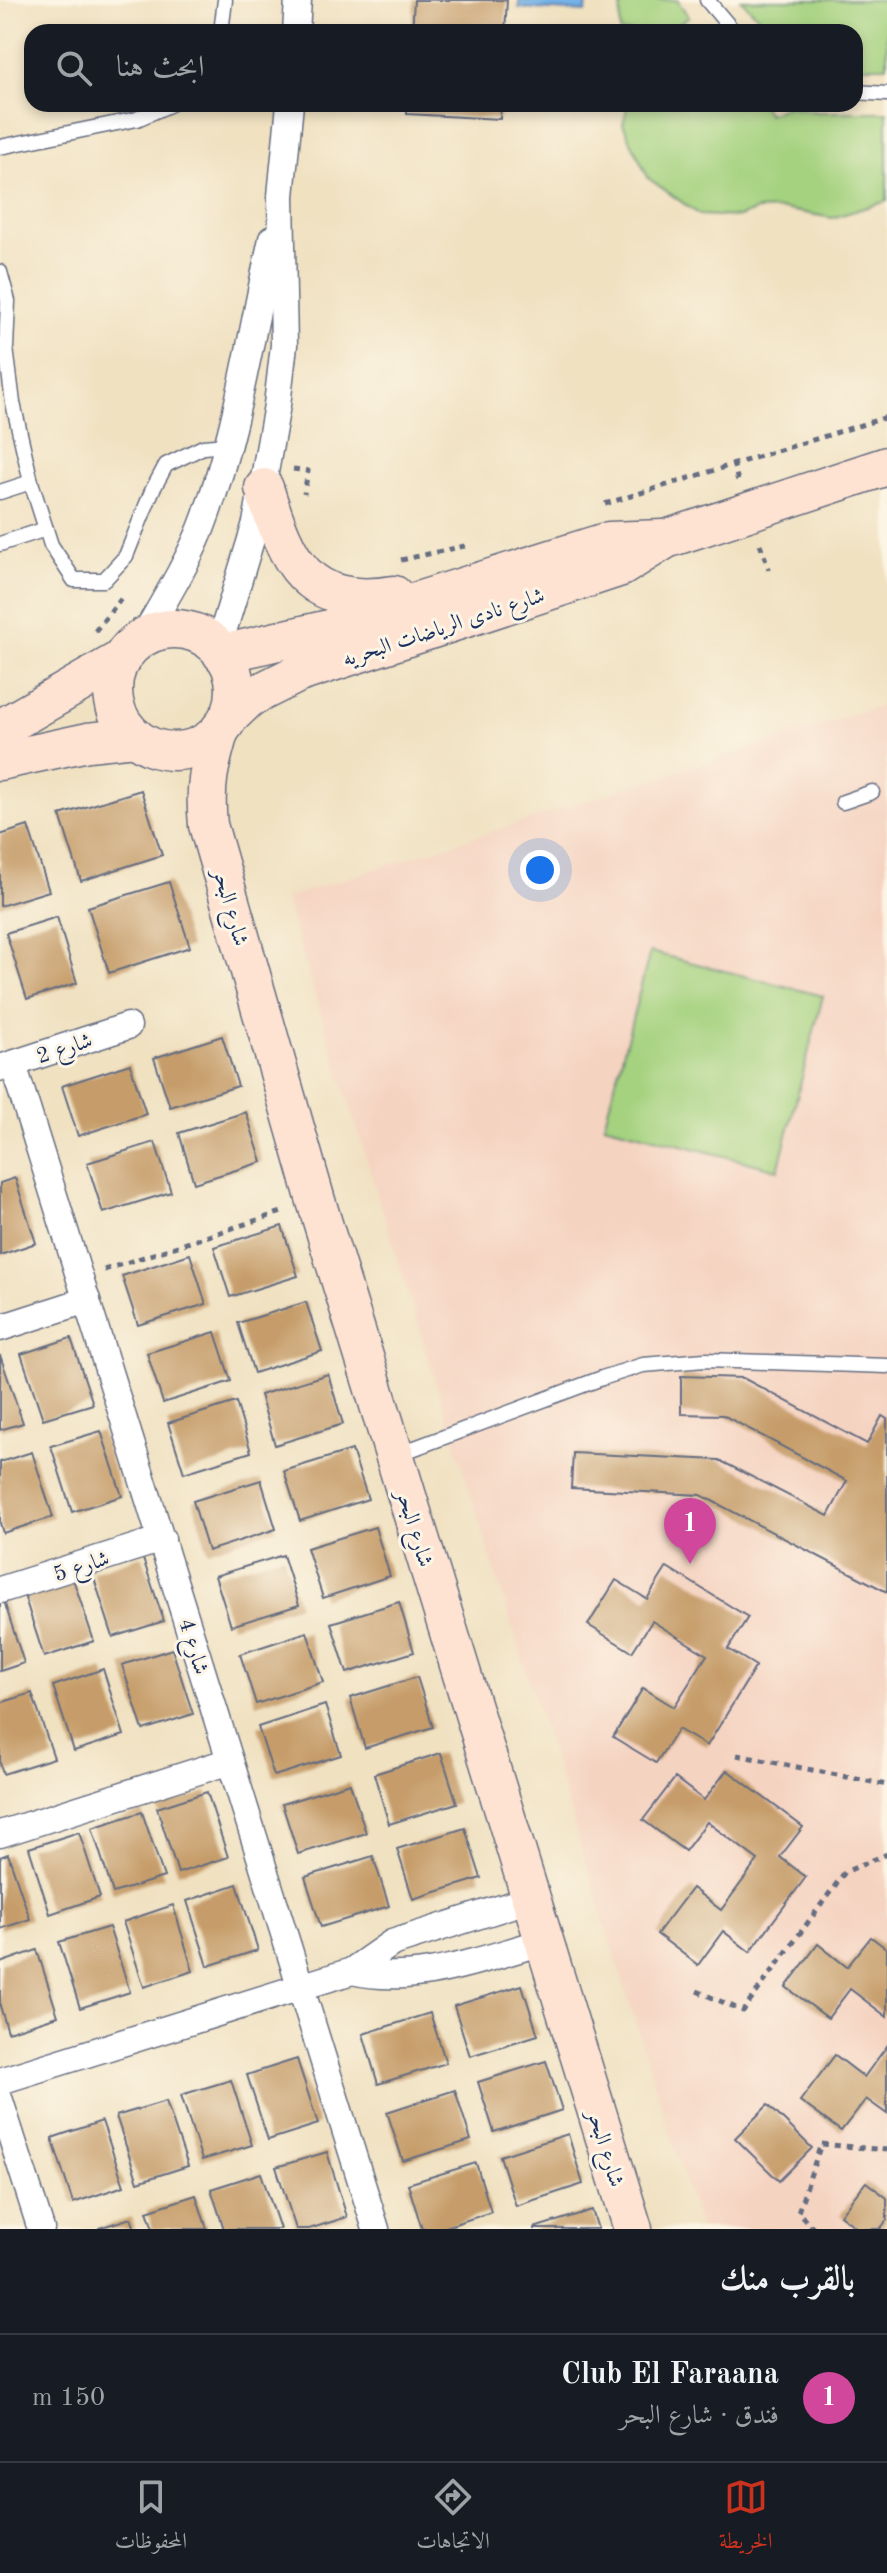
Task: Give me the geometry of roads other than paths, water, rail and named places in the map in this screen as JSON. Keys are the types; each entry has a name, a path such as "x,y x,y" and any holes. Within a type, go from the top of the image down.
{"main road":[{"name":"شارع نادى الرياضات البحريه","path":"223,725 249,698 299,673 621,567 666,539 887,466"},
{"path":"264,488 278,532 290,556 305,576 326,591 352,598 385,597 472,584"},
{"name":"شارع نادى الرياضات البحريه","path":"220,651 329,629 609,541 666,539"},
{"path":"0,729 159,631 191,631 220,651 231,669 233,704 223,725 209,739 180,750 165,750 143,742 88,742 0,761"},
{"path":"132,648 114,676 112,693 124,725 143,742"},
{"name":"شارع البحر","path":"223,725 207,773 208,825 316,1201 633,2229"},
{"name":"شارع البحر","path":"143,742 171,765 208,825"}],"street":[{"path":"296,24 298,0"},
{"path":"132,648 201,528 227,445 281,196 289,112"},
{"path":"220,651 256,523 277,405 284,345 281,196"},
{"name":"شارع 2","path":"7,1066 128,1026"},
{"name":"شارع 4","path":"7,1066 83,1289 376,2229"},
{"path":"0,1328 83,1289"},
{"name":"شارع 5","path":"0,1590 162,1539"},
{"path":"0,1834 230,1761"},
{"path":"0,2081 352,1971 392,1943 530,1899"},
{"path":"352,1971 388,1977 416,1975 543,1942"},
{"path":"0,2101 41,2229"}],"lane":[{"path":"222,24 225,0"},
{"path":"707,0 727,24"},
{"path":"863,92 887,94"},
{"path":"0,147 137,119 153,112"},
{"path":"0,272 8,301 3,349 6,405 51,545 74,580 104,580 126,556 166,465 203,447 227,445"},
{"path":"0,492 31,482"},
{"path":"0,544 46,529"},
{"path":"843,802 872,792"},
{"path":"394,1456 643,1365 705,1360 887,1366"}],"water":[{"path":"519,0 587,0 586,12 519,8"}],"place":[{"name":"Club El Faraana","path":"690,1564"}]}
